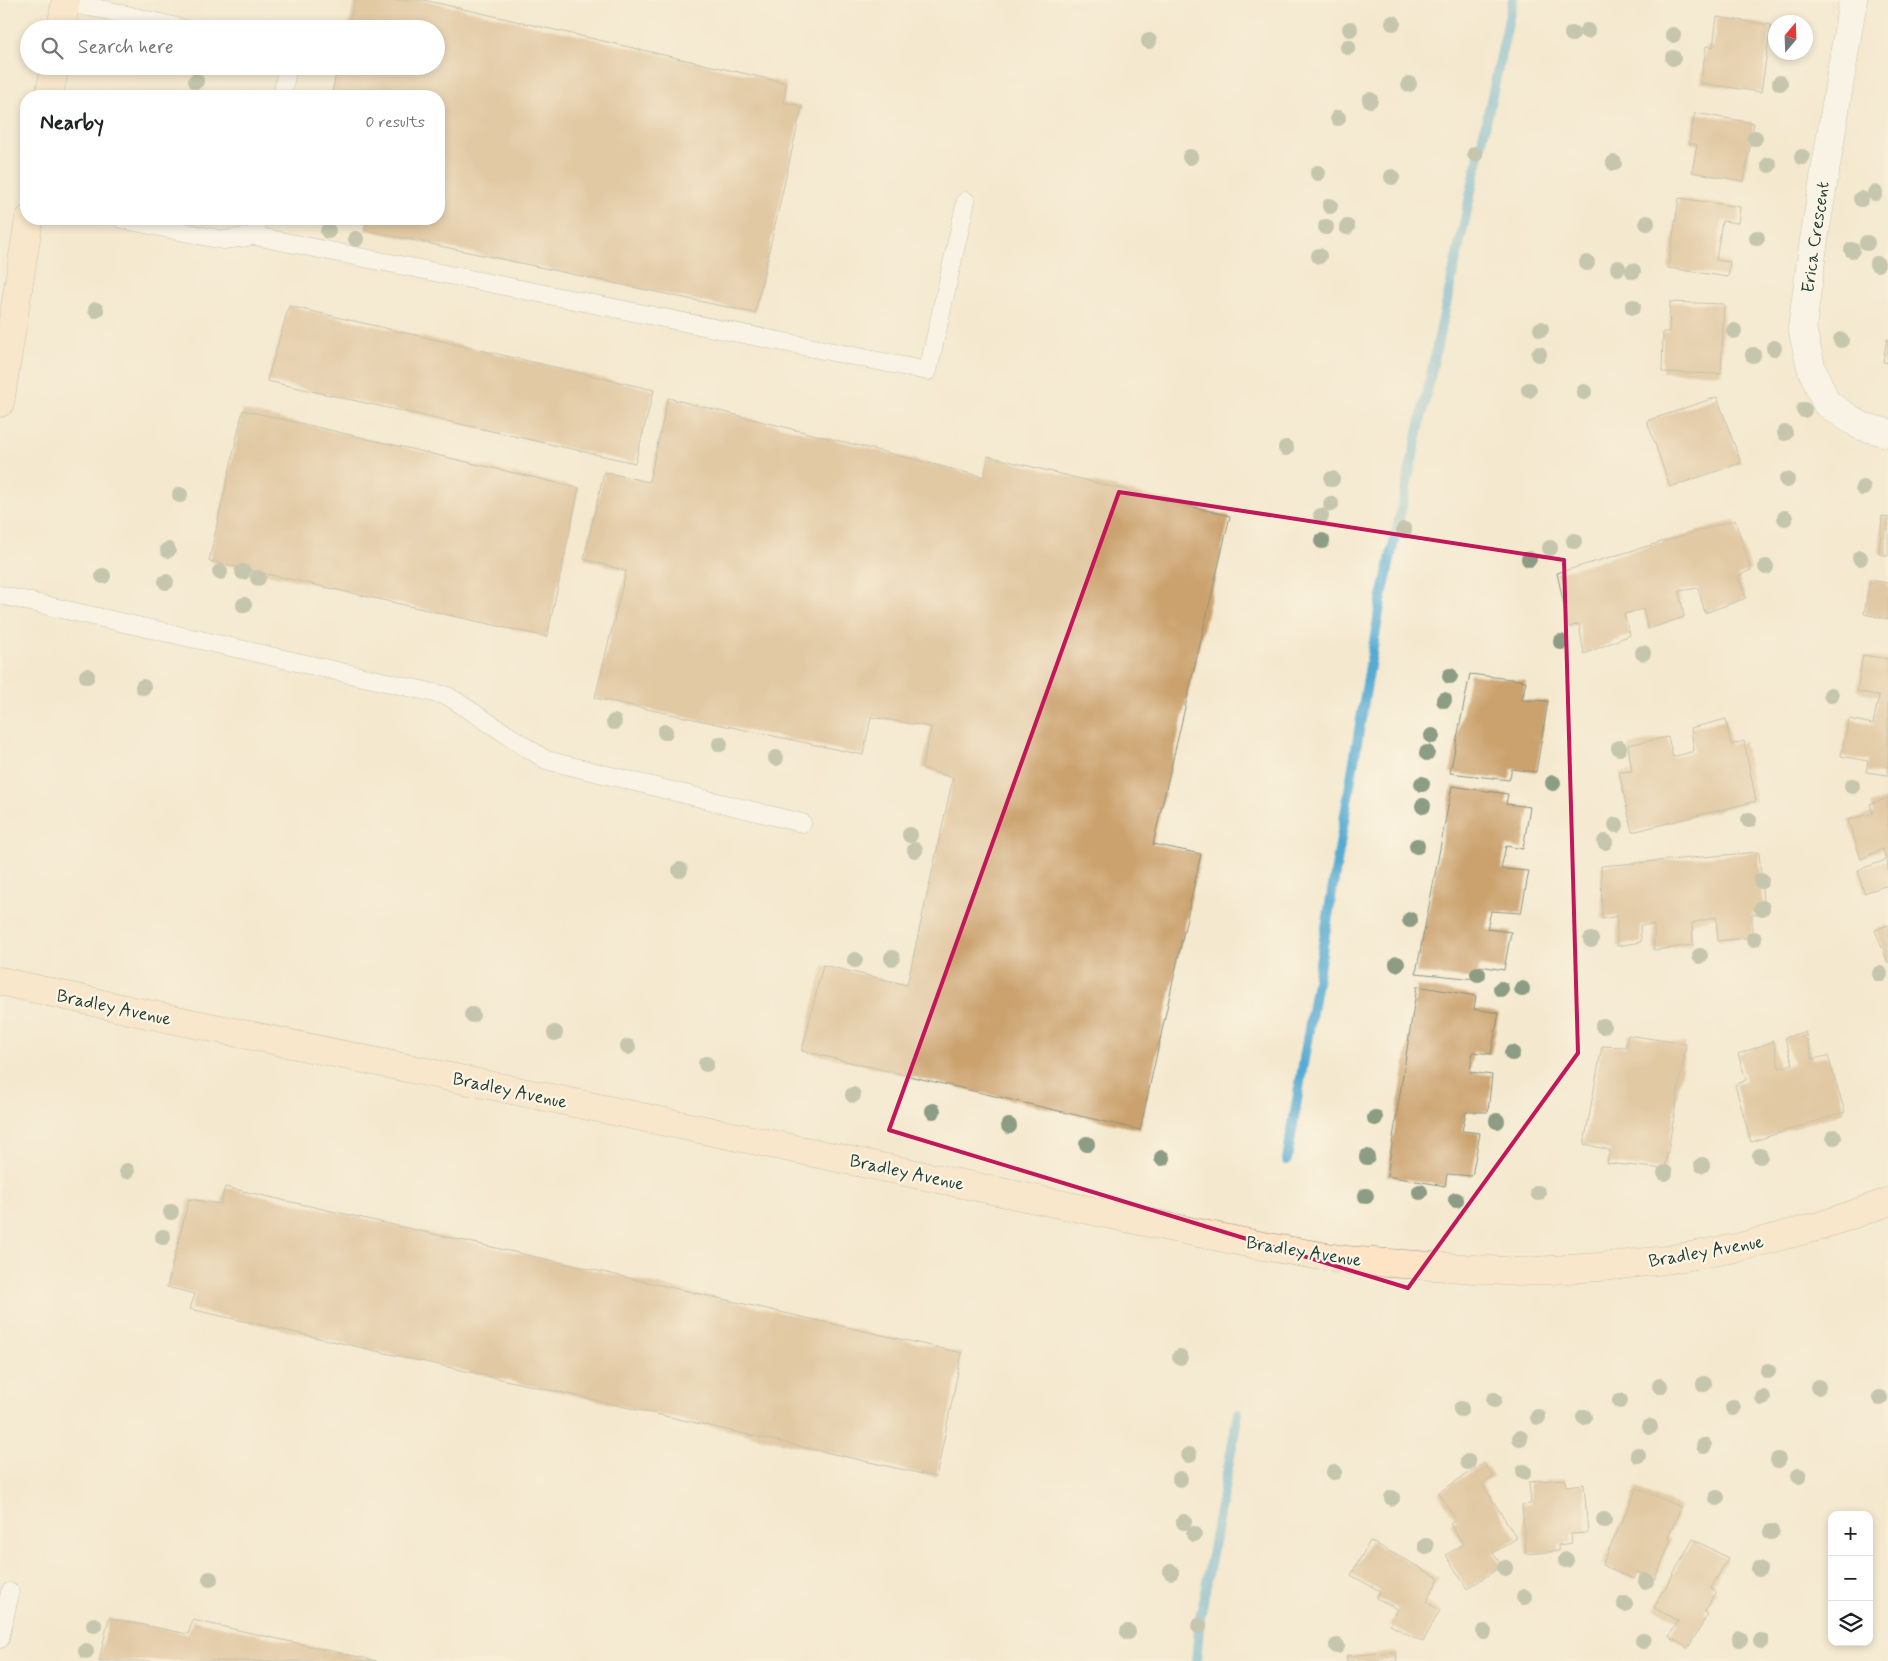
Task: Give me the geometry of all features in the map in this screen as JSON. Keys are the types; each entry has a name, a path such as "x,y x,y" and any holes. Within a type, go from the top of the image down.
{"main road":[{"path":"51,90 53,75"},
{"path":"0,403 28,225"},
{"name":"Bradley Avenue","path":"0,982 1155,1224 1344,1260 1519,1272 1599,1267 1666,1260 1736,1248 1820,1226 1888,1202"},
{"name":"Bradley Avenue","path":"1820,1226 1888,1216"}],"street":[{"name":"Erica Crescent","path":"1853,0 1813,246 1802,328 1811,367 1826,403 1861,426 1888,433"}],"lane":[{"path":"64,11 106,10 148,20"},
{"path":"283,90 286,75"},
{"path":"149,225 223,240 257,227 928,371 966,201"},
{"path":"0,595 448,696 546,760 802,823"},
{"path":"0,1638 10,1592"}],"highlighted area":[{"path":"1119,492 1564,560 1578,1053 1408,1288 889,1130"}],"building":[{"path":"355,0 424,0 786,83 784,103 802,106 755,313 365,230 366,225 445,225 445,90 332,90 336,75 445,75 445,20 350,20"},
{"path":"1717,17 1768,25 1768,45 1761,92 1701,83 1706,46 1713,47"},
{"path":"1695,113 1754,123 1744,181 1692,172 1697,145 1689,143"},
{"path":"1679,198 1740,207 1738,223 1722,221 1716,260 1730,262 1728,277 1668,268"},
{"path":"1670,302 1724,304 1721,374 1662,372 1663,332 1669,332"},
{"path":"289,306 654,390 635,463 267,381"},
{"path":"1888,339 1888,363 1883,362"},
{"path":"1717,397 1741,463 1670,487 1647,421"},
{"path":"668,398 984,477 988,456 1230,516 1153,844 1201,854 1140,1130 802,1051 823,965 907,985 953,778 922,768 931,727 871,717 863,755 595,698 626,571 584,559 604,472 649,482"},
{"path":"243,410 579,488 547,637 209,561"},
{"path":"1882,516 1888,517 1888,556 1879,554"},
{"path":"1735,520 1751,570 1738,576 1746,598 1705,613 1698,588 1679,591 1684,617 1648,629 1643,609 1624,614 1630,635 1584,654 1579,624 1569,627 1557,573"},
{"path":"1870,580 1888,583 1888,619 1864,614"},
{"path":"1863,655 1888,659 1888,775 1866,772 1868,761 1841,756 1849,719 1873,724 1879,696 1857,691"},
{"path":"1470,674 1526,681 1522,700 1548,701 1536,772 1512,769 1509,780 1450,773"},
{"path":"1726,719 1731,745 1744,741 1756,801 1632,832 1619,772 1632,771 1628,745 1668,737 1673,757 1694,751 1691,728"},
{"path":"1452,786 1508,794 1506,804 1530,807 1523,849 1506,846 1501,869 1529,871 1521,913 1491,911 1487,929 1511,932 1504,970 1480,966 1476,979 1416,973"},
{"path":"1888,798 1888,885 1864,893 1858,870 1886,860 1883,849 1861,859 1848,820 1873,813 1870,804"},
{"path":"1759,852 1764,914 1752,914 1752,937 1718,941 1716,917 1692,923 1693,945 1654,950 1654,925 1640,925 1641,942 1617,946 1617,916 1602,919 1601,866"},
{"path":"1888,925 1888,963 1875,930"},
{"path":"1417,986 1476,996 1474,1009 1499,1013 1491,1054 1473,1052 1470,1072 1492,1075 1488,1112 1466,1112 1462,1131 1480,1133 1472,1176 1447,1174 1445,1186 1387,1176"},
{"path":"1805,1031 1812,1059 1828,1056 1845,1112 1751,1142 1735,1085 1746,1080 1738,1054 1774,1041 1779,1068 1793,1064 1785,1038"},
{"path":"1628,1035 1686,1044 1665,1169 1607,1163 1610,1150 1584,1144 1602,1046 1626,1047"},
{"path":"225,1187 962,1353 936,1477 190,1309 195,1294 167,1287 189,1199 221,1204"},
{"path":"1484,1463 1493,1477 1482,1484 1517,1538 1493,1553 1502,1566 1467,1589 1446,1555 1463,1544 1450,1524 1456,1520 1438,1493"},
{"path":"1565,1479 1566,1486 1584,1484 1588,1533 1571,1534 1572,1543 1558,1545 1559,1551 1526,1554 1522,1505 1531,1504 1529,1482"},
{"path":"1637,1488 1681,1507 1668,1537 1671,1540 1655,1579 1637,1572 1634,1579 1602,1565"},
{"path":"1693,1539 1728,1558 1711,1588 1716,1591 1704,1612 1708,1614 1688,1648 1669,1637 1678,1621 1654,1608"},
{"path":"1370,1541 1439,1578 1426,1602 1440,1610 1423,1642 1390,1625 1398,1609 1376,1598 1380,1591 1351,1575"},
{"path":"109,1618 188,1634 193,1620 377,1661 99,1661"},
{"path":"1396,1652 1397,1661 1347,1661 1346,1656"}],"waterway":[{"path":"1287,1160 1380,606 1513,0"},
{"path":"1196,1661 1200,1618 1238,1414"}]}
